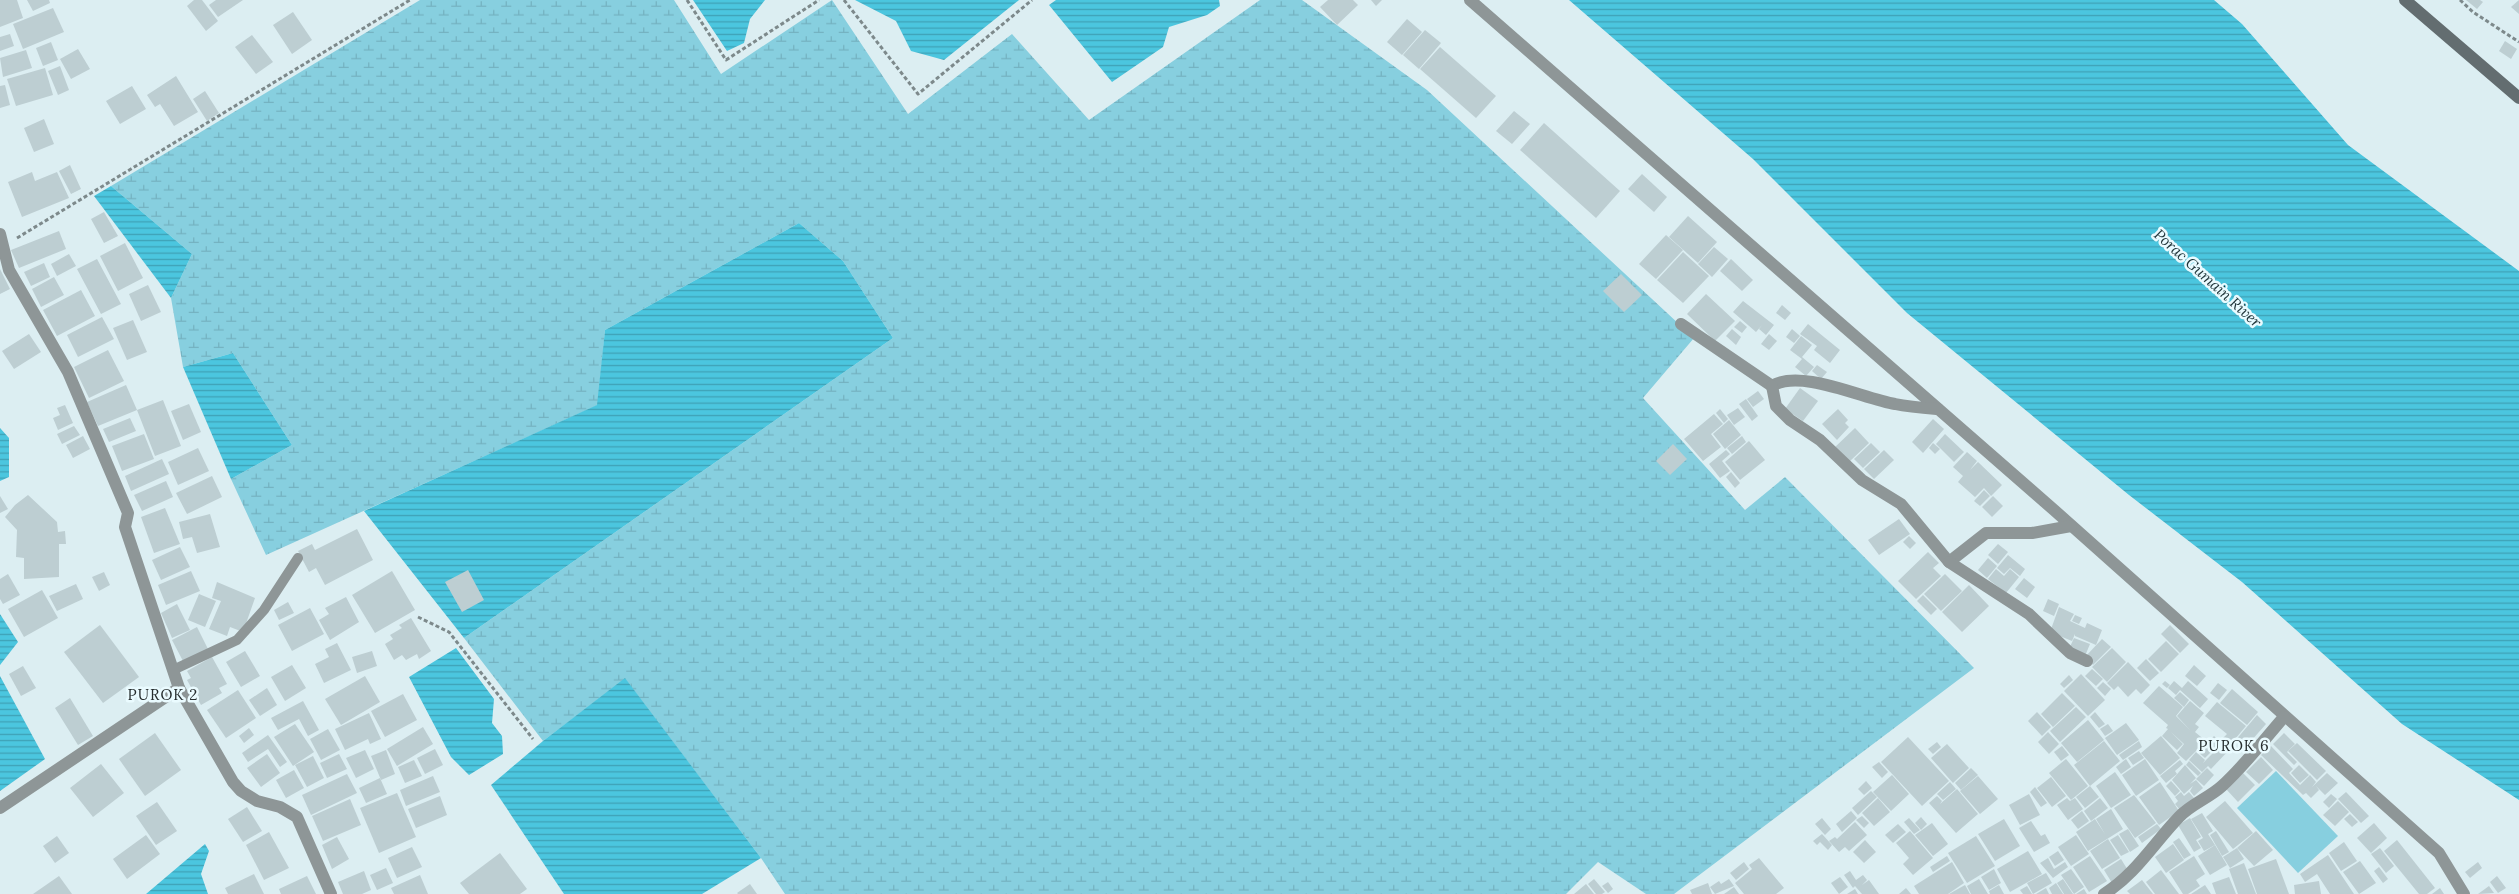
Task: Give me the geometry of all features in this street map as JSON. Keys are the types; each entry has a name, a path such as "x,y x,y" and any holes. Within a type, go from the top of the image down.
{"street":[{"path":"1470,0 2071,526 2439,853 2464,894"},
{"path":"2405,0 2519,98"},
{"path":"2,240 9,270 68,372 128,513 125,527 179,688 233,782 241,791 257,801 280,807 297,817 331,894"},
{"path":"1681,324 1772,386 1776,406 1790,420 1820,440 1862,480 1901,504 1949,562 2029,614 2070,654 2087,661"},
{"path":"1772,386 1780,381 1830,384 1894,404 1938,409"},
{"path":"1949,562 1986,533 2032,533 2071,526"},
{"path":"0,808 179,688"},
{"path":"2104,894 2132,874 2138,863 2180,816 2219,788 2236,773 2284,717"}],"lane":[{"path":"173,670 237,640 264,610 298,558"}],"path":[{"path":"2,240 410,0"},
{"path":"687,0 726,60 819,0"},
{"path":"844,0 918,94 1032,0"},
{"path":"2460,0 2473,12 2519,42"},
{"path":"418,617 449,632 533,739"}],"green space":[{"path":"420,0 674,0 721,74 832,0 908,114 1012,34 1089,120 1260,0 1302,0 1427,90 1694,338 1643,398 1745,510 1785,477 1974,668 1674,894 1646,894 1598,862 1566,894 785,894 761,858 625,679 543,741 464,638 893,338 843,261 799,223 605,330 598,405 266,555 231,479 292,445 233,353 183,367 171,298 192,254 111,186"},
{"path":"2276,771 2338,836 2298,873 2237,808"}],"water":[{"path":"693,0 765,0 750,19 744,43 727,51"},
{"path":"855,0 1019,0 944,60 911,51 896,21"},
{"path":"1056,0 1219,0 1220,6 1207,15 1169,27 1163,47 1112,82 1049,5"},
{"name":"Porac Gumain River","path":"1569,0 2214,0 2242,24 2348,145 2519,271 2519,800 2402,724 2242,582 2129,495 1907,313 1753,159"},
{"path":"111,186 192,254 171,298 94,196"},
{"path":"799,223 843,261 893,338 464,638 364,511 597,405 605,330"},
{"path":"233,353 292,445 231,479 183,367"},
{"path":"0,428 9,438 9,477 0,481"},
{"path":"0,614 18,642 0,665"},
{"path":"456,648 494,699 492,723 502,736 503,754 469,775 451,757 409,677"},
{"path":"0,676 45,759 0,791"},
{"path":"625,678 761,858 702,894 564,894 491,785 543,741"},
{"path":"205,844 209,851 201,874 208,894 146,894"}],"building":[{"path":"0,0 17,0 23,18 0,27"},
{"path":"27,0 49,0 50,3 33,11"},
{"path":"194,0 202,0 218,21 206,31 187,6"},
{"path":"216,0 243,0 218,17 209,5"},
{"path":"1328,0 1353,0 1358,5 1337,25 1320,7"},
{"path":"1371,0 1382,0 1376,6"},
{"path":"2466,0 2480,0 2483,2 2477,9"},
{"path":"2519,0 2519,14 2511,7"},
{"path":"53,8 64,32 23,49 13,24"},
{"path":"293,12 312,40 292,54 273,25"},
{"path":"1407,19 1422,32 1402,55 1387,42"},
{"path":"1425,30 1441,43 1419,69 1403,55"},
{"path":"10,34 14,46 0,51 0,37"},
{"path":"252,35 273,62 256,74 235,47"},
{"path":"2505,41 2517,49 2511,59 2499,51"},
{"path":"51,42 58,60 43,66 36,48"},
{"path":"1440,47 1496,96 1476,118 1420,69"},
{"path":"78,49 90,69 71,79 60,59"},
{"path":"26,50 32,68 3,77 0,58"},
{"path":"60,66 69,90 58,95 48,71"},
{"path":"45,68 53,95 16,106 7,79"},
{"path":"176,76 198,112 174,126 160,104 155,107 147,95"},
{"path":"5,85 10,105 0,108 0,86"},
{"path":"132,86 146,109 120,124 106,101"},
{"path":"205,91 219,113 207,121 193,99"},
{"path":"1514,111 1530,124 1512,144 1496,131"},
{"path":"44,119 54,144 34,152 24,128"},
{"path":"1544,123 1620,191 1596,218 1520,150"},
{"path":"70,165 81,189 71,194 59,171"},
{"path":"32,172 35,181 57,172 69,198 22,217 8,182"},
{"path":"1642,174 1667,197 1654,212 1628,189"},
{"path":"104,212 118,236 104,243 91,219"},
{"path":"1688,216 1717,242 1698,263 1669,237"},
{"path":"59,231 66,249 19,268 11,250"},
{"path":"1666,235 1683,250 1656,279 1639,264"},
{"path":"125,243 143,278 118,291 100,256"},
{"path":"1714,247 1728,259 1712,277 1698,264"},
{"path":"1683,252 1709,276 1683,303 1657,280"},
{"path":"69,254 76,266 57,276 51,264"},
{"path":"97,259 121,304 101,314 77,269"},
{"path":"1731,259 1753,280 1742,291 1720,271"},
{"path":"44,263 50,277 31,286 24,272"},
{"path":"0,269 10,289 0,294"},
{"path":"1621,274 1642,295 1624,312 1603,291"},
{"path":"54,277 64,295 41,307 32,289"},
{"path":"148,285 161,312 141,321 129,294"},
{"path":"81,290 95,316 57,336 43,310"},
{"path":"1706,294 1735,321 1715,341 1687,314"},
{"path":"1743,301 1774,325 1766,335 1759,329 1762,325 1756,332 1733,312"},
{"path":"1782,305 1791,313 1785,320 1776,313"},
{"path":"102,317 114,339 78,357 67,335"},
{"path":"133,320 147,352 127,360 113,328"},
{"path":"1740,321 1747,327 1742,333 1734,327"},
{"path":"1808,324 1840,350 1830,363 1814,350 1817,346 1800,334"},
{"path":"1732,329 1741,337 1736,345 1726,336"},
{"path":"1792,329 1800,336 1794,343 1786,337"},
{"path":"29,334 41,352 14,369 2,351"},
{"path":"1769,334 1777,341 1769,350 1761,344"},
{"path":"1801,336 1812,345 1802,357 1814,367 1806,376 1795,367 1802,359 1790,350"},
{"path":"108,350 124,381 89,398 74,367"},
{"path":"1817,365 1827,372 1821,379 1812,371"},
{"path":"126,385 137,410 98,426 87,402"},
{"path":"1800,388 1818,401 1803,421 1785,409"},
{"path":"1758,391 1764,399 1753,407 1747,399"},
{"path":"1746,399 1758,416 1752,421 1739,404"},
{"path":"163,400 181,446 155,456 137,410"},
{"path":"189,404 201,432 183,440 171,411"},
{"path":"65,405 73,423 58,430 53,418 60,415 57,408"},
{"path":"1738,408 1745,417 1734,425 1727,415"},
{"path":"1720,409 1728,419 1724,423 1716,413"},
{"path":"1838,409 1848,420 1845,423 1849,427 1837,440 1822,424"},
{"path":"1714,414 1723,424 1711,434 1721,447 1703,461 1684,439"},
{"path":"130,418 136,431 109,442 103,429"},
{"path":"1933,419 1944,429 1923,453 1912,442"},
{"path":"1729,420 1741,435 1725,449 1713,434"},
{"path":"74,426 80,435 62,444 57,434"},
{"path":"1855,428 1869,443 1848,463 1833,449"},
{"path":"144,434 154,459 122,471 112,446"},
{"path":"1945,434 1964,452 1954,462 1936,444"},
{"path":"83,436 90,449 73,458 66,445"},
{"path":"1742,436 1746,442 1732,454 1727,448"},
{"path":"1749,441 1765,460 1740,480 1725,462"},
{"path":"1871,443 1880,452 1863,468 1854,459"},
{"path":"1933,443 1940,449 1935,454 1929,448"},
{"path":"1673,444 1687,459 1670,475 1656,461"},
{"path":"198,448 209,471 178,485 168,462"},
{"path":"1726,450 1730,454 1722,461 1730,471 1720,478 1709,464"},
{"path":"1884,450 1894,460 1874,479 1864,469"},
{"path":"1967,452 1977,461 1970,470 1978,462 2002,485 1991,496 1984,488 1975,497 1958,482 1963,476 1953,467"},
{"path":"162,459 169,474 131,491 125,476"},
{"path":"1731,472 1740,483 1735,488 1726,477"},
{"path":"212,476 222,497 187,514 176,493"},
{"path":"166,481 173,497 142,511 134,495"},
{"path":"1984,490 1990,496 1980,506 1974,501"},
{"path":"28,495 57,522 58,532 65,531 66,544 59,544 59,577 24,579 24,558 16,557 17,530 5,517 15,505"},
{"path":"0,496 8,509 0,513"},
{"path":"1993,496 2003,506 1992,517 1982,507"},
{"path":"165,508 180,544 154,553 141,517"},
{"path":"210,514 220,547 197,553 192,537 183,539 179,522"},
{"path":"1899,519 1910,534 1879,555 1868,540"},
{"path":"357,529 373,560 325,585 316,568 309,572 298,551 312,544 315,550"},
{"path":"1909,536 1916,543 1910,549 1903,542"},
{"path":"1998,544 2008,552 1998,564 1988,555"},
{"path":"180,547 190,567 161,580 152,560"},
{"path":"1928,552 1939,563 1933,568 1941,576 1916,599 1898,581"},
{"path":"2008,555 2025,569 2020,576 2010,568 2004,574 1997,568"},
{"path":"1988,558 1997,566 1987,578 1978,570"},
{"path":"1996,569 2004,576 2010,569 2019,577 2006,593 1988,579"},
{"path":"468,570 484,600 462,612 445,582"},
{"path":"191,571 200,591 166,605 158,585"},
{"path":"392,571 415,610 375,633 352,595"},
{"path":"104,572 110,585 99,591 92,577"},
{"path":"8,574 20,595 3,604 0,599 0,579"},
{"path":"1945,574 1962,591 1941,611 1924,594"},
{"path":"2024,578 2035,587 2027,598 2015,589"},
{"path":"217,582 255,598 243,632 230,627 227,636 209,629 221,601 212,598"},
{"path":"76,584 83,599 57,611 49,596"},
{"path":"1969,585 1989,606 1962,632 1942,612"},
{"path":"42,590 58,618 24,637 8,609"},
{"path":"199,594 216,601 205,627 188,620"},
{"path":"1923,595 1937,609 1931,615 1917,601"},
{"path":"346,597 359,622 330,640 319,620 329,614 325,608"},
{"path":"2048,599 2059,604 2054,616 2043,611"},
{"path":"288,602 294,613 279,620 274,610"},
{"path":"177,604 190,630 172,638 161,613"},
{"path":"2059,607 2074,614 2070,621 2085,628 2087,623 2102,630 2096,645 2075,636 2075,634 2072,641 2050,632"},
{"path":"310,608 324,634 292,651 278,625"},
{"path":"2075,615 2082,618 2079,624 2072,621"},
{"path":"411,618 431,651 419,659 417,654 406,660 402,655 394,660 385,644 393,639 390,635 402,628 399,625"},
{"path":"100,625 139,677 103,703 64,652"},
{"path":"2170,625 2189,644 2180,653 2161,634"},
{"path":"197,627 209,651 184,663 172,640"},
{"path":"2074,638 2090,644 2085,656 2069,649"},
{"path":"2102,639 2111,647 2093,665 2085,657"},
{"path":"2166,641 2179,654 2161,672 2148,659"},
{"path":"337,643 351,670 324,683 315,664 329,657 325,649"},
{"path":"2112,648 2126,662 2107,682 2092,667"},
{"path":"245,651 260,676 241,687 226,662"},
{"path":"372,651 377,666 357,673 352,657"},
{"path":"212,657 227,684 219,688 222,693 201,705 187,680 191,678 187,671"},
{"path":"2146,659 2159,673 2150,681 2137,668"},
{"path":"2128,662 2150,685 2141,694 2136,689 2128,697 2118,686 2114,690 2107,683"},
{"path":"292,665 306,688 285,701 271,677"},
{"path":"2194,665 2206,676 2197,686 2185,676"},
{"path":"23,666 36,688 21,696 9,674"},
{"path":"2092,669 2103,679 2096,686 2085,676"},
{"path":"2081,674 2105,700 2088,716 2064,691"},
{"path":"2069,675 2073,680 2064,688 2060,684"},
{"path":"365,676 380,702 341,725 325,699"},
{"path":"2165,681 2170,685 2167,688 2162,684"},
{"path":"2174,681 2182,688 2188,681 2208,699 2200,708 2180,690 2176,695 2168,688"},
{"path":"2103,682 2111,689 2105,696 2097,688"},
{"path":"2218,683 2227,690 2219,700 2210,693"},
{"path":"2159,686 2183,707 2176,716 2190,730 2177,716 2190,701 2204,713 2195,724 2199,727 2195,732 2206,741 2186,761 2177,753 2184,744 2171,732 2183,744 2177,750 2162,736 2168,729 2166,728 2168,725 2143,703"},
{"path":"267,688 277,705 260,716 249,700"},
{"path":"2232,689 2258,712 2247,725 2220,703"},
{"path":"238,690 256,718 226,738 207,710"},
{"path":"2180,692 2189,700 2184,707 2174,698"},
{"path":"2062,693 2075,706 2053,727 2041,714"},
{"path":"403,694 417,720 385,737 371,711"},
{"path":"70,698 93,736 78,745 55,708"},
{"path":"303,701 319,730 308,736 299,719 278,730 271,718"},
{"path":"2217,702 2246,726 2230,745 2222,739 2227,734 2205,716"},
{"path":"2076,707 2086,717 2060,742 2050,731"},
{"path":"2037,712 2051,727 2042,736 2028,721"},
{"path":"2095,712 2105,724 2099,728 2090,717"},
{"path":"369,713 381,739 370,744 368,739 345,750 335,729"},
{"path":"2257,715 2266,724 2244,749 2235,741"},
{"path":"2088,720 2104,740 2077,762 2061,743"},
{"path":"2126,723 2139,740 2117,755 2105,738"},
{"path":"295,724 314,752 293,766 274,737"},
{"path":"2108,724 2113,731 2105,736 2100,729"},
{"path":"423,727 433,744 397,766 387,749"},
{"path":"249,728 254,735 244,743 239,736"},
{"path":"328,729 340,750 321,760 310,739"},
{"path":"2048,732 2059,744 2049,754 2038,742"},
{"path":"155,733 181,770 145,796 119,759"},
{"path":"2284,733 2295,744 2287,752 2297,762 2294,765 2273,744"},
{"path":"268,735 287,762 280,767 268,749 248,762 242,753"},
{"path":"2161,736 2180,758 2160,775 2141,753"},
{"path":"2214,736 2229,750 2211,769 2208,766 2202,772 2189,760 2196,752 2205,760 2203,763 2216,750 2208,742"},
{"path":"1908,737 1949,781 1922,806 1881,762"},
{"path":"2104,741 2120,761 2090,786 2074,765"},
{"path":"2139,741 2142,747 2123,760 2119,755"},
{"path":"1937,742 1941,747 1933,754 1928,749"},
{"path":"2206,742 2214,749 2205,758 2197,751"},
{"path":"2297,743 2326,771 2317,780 2288,751"},
{"path":"1947,744 1969,768 1953,783 1931,758"},
{"path":"2062,746 2069,755 2061,761 2054,752"},
{"path":"2271,746 2293,769 2289,773 2300,785 2310,775 2316,782 2312,787 2327,773 2338,783 2325,795 2316,786 2319,790 2311,798 2306,793 2303,795 2261,755"},
{"path":"435,749 443,765 425,774 417,758"},
{"path":"365,750 374,769 356,778 346,758"},
{"path":"386,750 395,774 381,780 371,756"},
{"path":"2139,751 2144,758 2133,765 2128,758"},
{"path":"267,754 280,773 261,787 247,768"},
{"path":"339,754 347,769 327,778 320,763"},
{"path":"313,756 324,778 307,787 295,765"},
{"path":"2261,757 2273,770 2259,784 2246,772"},
{"path":"2066,759 2088,786 2071,800 2049,773"},
{"path":"2126,759 2131,767 2121,774 2116,767"},
{"path":"2145,759 2159,780 2136,796 2122,775"},
{"path":"414,760 422,776 405,783 398,767"},
{"path":"2180,760 2183,764 2175,771 2177,774 2166,783 2160,776"},
{"path":"2189,761 2201,773 2198,776 2186,765"},
{"path":"1879,762 1888,772 1882,778 1872,767"},
{"path":"101,764 124,793 93,817 70,788"},
{"path":"2185,765 2196,778 2190,784 2196,780 2203,788 2194,796 2190,791 2193,786 2184,794 2172,780"},
{"path":"2299,765 2309,775 2300,783 2291,773"},
{"path":"1971,768 1978,775 1961,790 1955,783"},
{"path":"2207,768 2214,775 2204,786 2196,779"},
{"path":"294,770 304,788 286,798 276,780"},
{"path":"2115,772 2131,795 2111,808 2096,786"},
{"path":"2243,773 2255,785 2238,802 2226,789"},
{"path":"347,774 357,793 311,815 302,795"},
{"path":"1892,775 1909,794 1891,811 1873,792"},
{"path":"433,776 440,792 406,806 400,790"},
{"path":"1978,776 1998,799 1980,814 1960,791"},
{"path":"2051,777 2066,796 2052,807 2037,788"},
{"path":"380,778 387,794 366,803 359,788"},
{"path":"1866,781 1872,788 1864,795 1858,789"},
{"path":"2171,781 2180,791 2175,796 2166,786"},
{"path":"1950,782 1956,789 1943,800 1937,794"},
{"path":"2160,782 2179,811 2159,825 2139,797"},
{"path":"2090,786 2099,797 2085,808 2076,797"},
{"path":"2035,787 2047,803 2041,807 2030,792"},
{"path":"1957,789 1978,814 1956,833 1929,803 1937,796 1942,801 1940,804"},
{"path":"1871,791 1877,797 1858,815 1852,808"},
{"path":"2181,792 2184,796 2189,792 2194,798 2180,810 2175,804 2178,801 2175,797"},
{"path":"2346,792 2369,816 2361,823 2338,799"},
{"path":"397,793 416,837 379,853 360,808"},
{"path":"2029,794 2040,815 2020,825 2009,805"},
{"path":"2331,794 2337,799 2329,808 2323,802"},
{"path":"2134,795 2156,823 2135,838 2114,808"},
{"path":"440,796 447,815 416,828 408,809"},
{"path":"1878,798 1890,812 1874,826 1862,813"},
{"path":"2067,798 2070,801 2075,798 2083,809 2068,820 2057,805"},
{"path":"2100,798 2108,808 2091,821 2084,811"},
{"path":"350,799 361,825 323,841 312,816"},
{"path":"2225,801 2253,833 2233,849 2206,817"},
{"path":"2338,801 2349,812 2335,826 2323,815"},
{"path":"157,802 177,831 156,845 136,816"},
{"path":"247,807 262,831 243,842 228,819"},
{"path":"2111,809 2123,829 2088,851 2076,832 2095,819 2105,834 2096,819"},
{"path":"1851,811 1857,818 1842,832 1836,824"},
{"path":"2082,811 2089,821 2078,829 2071,820"},
{"path":"2202,813 2213,831 2208,834 2215,845 2204,851 2198,841 2203,838 2191,819"},
{"path":"2350,814 2358,822 2352,827 2344,819"},
{"path":"1862,816 1869,823 1864,828 1856,820"},
{"path":"1921,817 1927,824 1921,830 1915,823"},
{"path":"1822,818 1831,829 1825,835 1815,824"},
{"path":"1909,818 1920,830 1914,834 1904,822"},
{"path":"2190,818 2201,837 2196,840 2201,848 2194,852 2178,825"},
{"path":"2004,819 2020,846 1995,861 1978,834"},
{"path":"2031,821 2041,836 2045,834 2050,843 2034,852 2019,828"},
{"path":"1855,822 1867,835 1849,851 1845,847 1839,852 1829,841 1835,837 1837,839"},
{"path":"1932,823 1948,844 1933,856 1915,835"},
{"path":"2374,823 2387,838 2371,853 2357,838"},
{"path":"1898,824 1906,832 1893,843 1885,835"},
{"path":"2157,824 2161,829 2142,843 2138,837"},
{"path":"2128,829 2139,846 2130,852 2119,834"},
{"path":"1910,831 1933,858 1913,875 1903,864 1909,858 1896,843"},
{"path":"2216,831 2229,852 2222,856 2210,835"},
{"path":"2256,831 2273,850 2254,866 2237,848"},
{"path":"269,832 289,868 264,880 246,845"},
{"path":"1822,834 1832,845 1828,850 1820,842 1817,845 1813,841"},
{"path":"146,835 160,854 127,879 113,859"},
{"path":"2076,835 2089,854 2071,866 2058,847"},
{"path":"2118,835 2129,852 2121,856 2110,840"},
{"path":"57,836 69,853 55,863 43,846"},
{"path":"1976,836 1995,866 1967,883 1948,853"},
{"path":"337,837 349,859 332,869 322,845"},
{"path":"2179,838 2191,855 2184,859 2173,842"},
{"path":"2108,839 2120,858 2102,869 2090,851"},
{"path":"1865,840 1876,852 1864,863 1853,852"},
{"path":"2397,840 2435,888 2427,894 2419,894 2384,851"},
{"path":"2344,842 2357,861 2341,871 2329,853"},
{"path":"2173,844 2184,860 2166,873 2155,857"},
{"path":"2215,845 2227,865 2210,875 2198,856"},
{"path":"412,847 422,867 397,878 388,858"},
{"path":"2237,848 2244,859 2230,868 2223,857"},
{"path":"2380,848 2394,866 2386,873 2371,854"},
{"path":"2028,851 2042,874 2010,892 1997,869"},
{"path":"2058,851 2064,860 2055,866 2049,857"},
{"path":"500,853 527,889 520,894 469,894 460,883"},
{"path":"2328,855 2354,894 2330,894 2317,874 2305,882 2300,874"},
{"path":"1947,856 1950,861 1933,872 1930,867"},
{"path":"2090,856 2107,881 2089,892 2073,867"},
{"path":"2194,856 2205,874 2196,880 2200,886 2188,894 2183,894 2169,872"},
{"path":"1759,858 1784,888 1776,894 1744,894 1735,883 1752,869 1749,865"},
{"path":"2048,858 2054,869 2065,862 2068,867 2053,878 2040,863"},
{"path":"2121,859 2129,872 2112,883 2104,870"},
{"path":"2276,859 2289,894 2257,894 2248,869"},
{"path":"2360,861 2376,883 2359,894 2343,872"},
{"path":"1744,862 1749,869 1736,880 1730,873"},
{"path":"1952,862 1964,883 1948,894 1919,894 1914,886"},
{"path":"2478,862 2482,868 2470,878 2465,872"},
{"path":"2244,863 2256,894 2238,894 2229,869"},
{"path":"2379,867 2388,879 2383,883 2374,871"},
{"path":"386,868 393,883 377,890 370,875"},
{"path":"1994,869 2001,883 1989,890 1981,877"},
{"path":"2071,869 2084,887 2074,894 2061,875"},
{"path":"2161,870 2179,894 2155,894 2146,882"},
{"path":"364,871 371,890 362,894 343,894 338,882"},
{"path":"1850,871 1856,880 1863,875 1867,880 1862,885 1869,880 1879,894 1862,894 1855,886 1853,888 1844,875"},
{"path":"2046,873 2052,883 2033,894 2027,883"},
{"path":"254,874 264,894 228,894 225,888"},
{"path":"420,875 428,894 394,894 391,888"},
{"path":"59,876 72,894 33,894"},
{"path":"307,876 316,894 281,894 279,889"},
{"path":"2497,876 2506,888 2498,893 2490,882"},
{"path":"1840,877 1848,887 1839,894 1831,883"},
{"path":"2229,877 2236,894 2216,894 2212,883"},
{"path":"1594,879 1605,892 1596,894 1588,884"},
{"path":"1729,879 1734,886 1715,894 1710,887 1719,881 1721,884"},
{"path":"1979,879 1988,894 1971,894 1967,886"},
{"path":"2063,879 2073,894 2064,894 2057,883"},
{"path":"2142,880 2153,894 2130,894 2127,891"},
{"path":"2319,881 2321,894 2295,894 2294,885"},
{"path":"1608,882 1613,889 1608,893 1602,886"},
{"path":"1708,883 1712,894 1692,894 1690,890"},
{"path":"2056,883 2063,894 2052,894 2049,888"},
{"path":"750,884 757,894 737,893"},
{"path":"1586,884 1594,894 1574,894"},
{"path":"1965,885 1970,894 1949,894"},
{"path":"1999,885 2004,894 1990,894 1989,891"},
{"path":"2205,885 2211,894 2191,894"},
{"path":"2027,886 2032,894 2023,894 2020,890"},
{"path":"2489,886 2494,893 2478,894"},
{"path":"1734,887 1739,894 1724,894"},
{"path":"1906,888 1911,894 1899,894"},
{"path":"2046,888 2049,894 2036,894"},
{"path":"2440,888 2444,894 2432,894"},
{"path":"1855,889 1858,894 1847,894"},
{"path":"2084,889 2087,894 2076,894"}],"district":[{"name":"PUROK 2","path":"163,694"},
{"name":"PUROK 6","path":"2234,745"}]}
